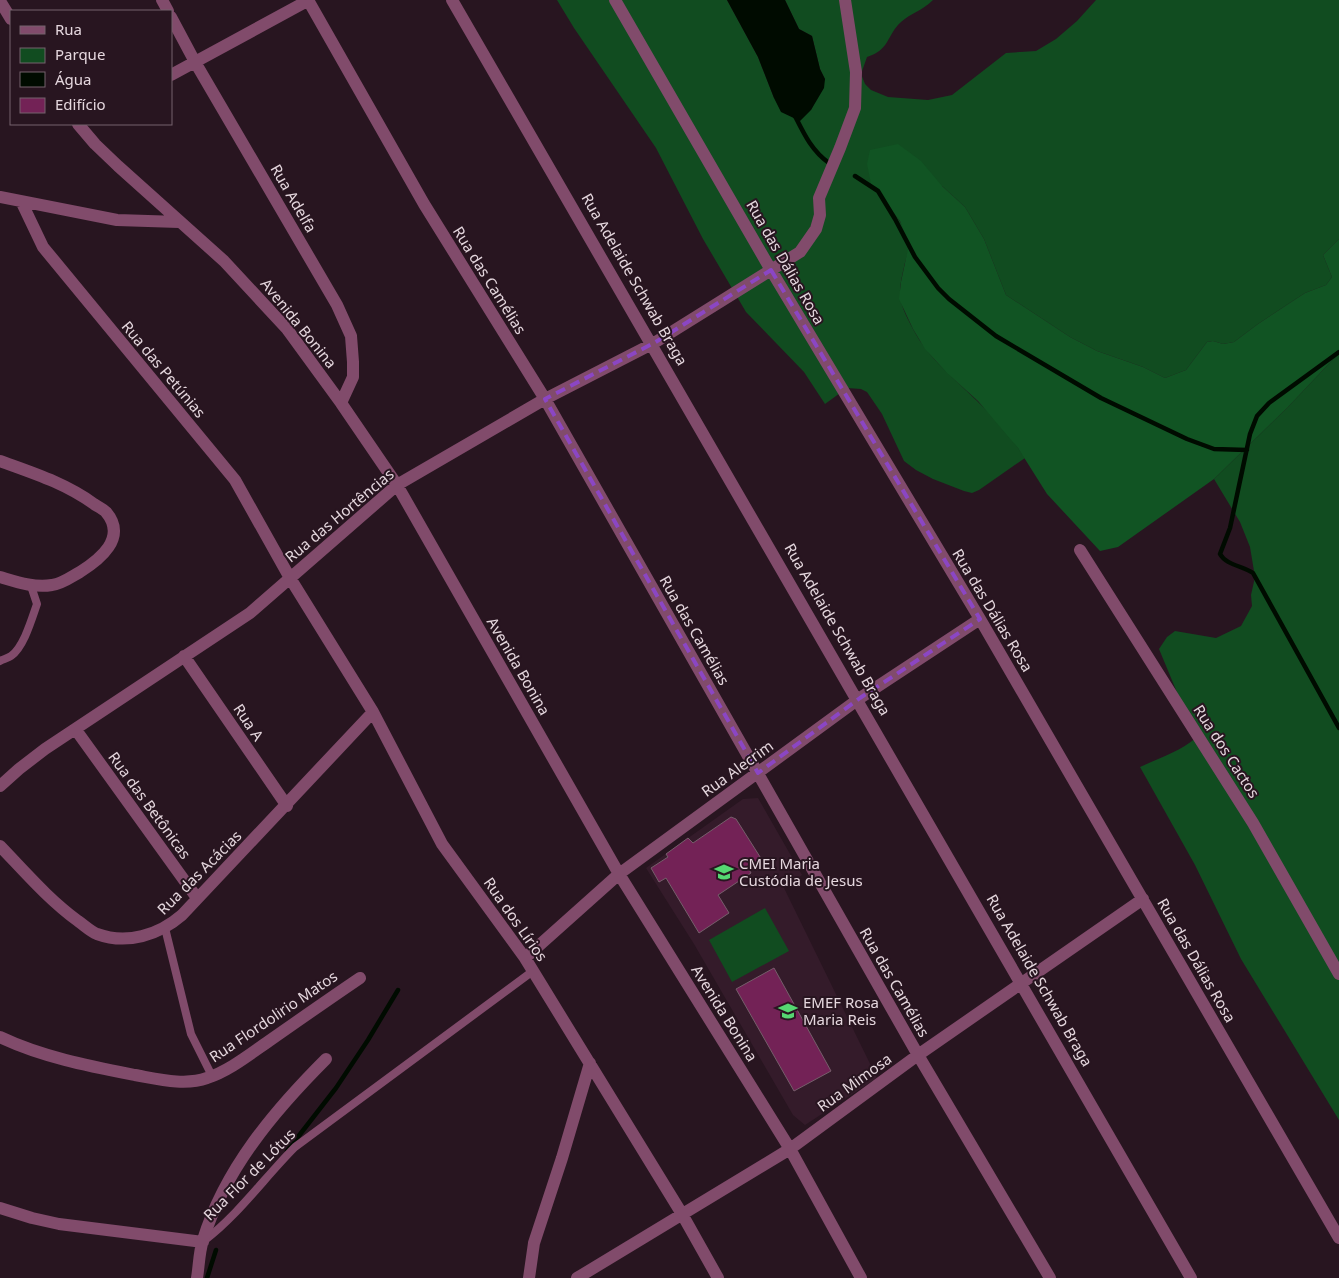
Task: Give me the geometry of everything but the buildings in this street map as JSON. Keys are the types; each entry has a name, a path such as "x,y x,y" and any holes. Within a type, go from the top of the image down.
{"street":[{"path":"172,74 308,0"},
{"name":"Rua das Camélias","path":"308,0 424,204 545,399 918,1055 1050,1278"},
{"name":"Rua Adelaide Schwab Braga","path":"452,0 860,698 1191,1278"},
{"name":"Rua das Dálias Rosa","path":"615,0 771,270 980,619 1339,1238"},
{"name":"Rua das Hortências","path":"0,786 38,754 250,613 397,485 545,399 654,343 800,252 816,229 820,215 819,198 855,108 856,72 845,0"},
{"path":"0,1 10,17"},
{"name":"Rua Adelfa","path":"172,19 195,62 332,296 351,336 353,377 341,402"},
{"name":"Avenida Bonina","path":"81,125 95,144 224,261 287,329 341,402 397,485 619,874 790,1149 861,1278"},
{"path":"0,197 22,203 117,220 179,222"},
{"name":"Rua das Petúnias","path":"22,203 43,246 235,480 290,578"},
{"path":"0,451 12,466"},
{"path":"0,461 52,480 89,500 106,512 112,524 114,536 110,547 91,564 65,581 54,585 31,586 0,577"},
{"name":"Rua dos Cactos","path":"1080,550 1253,823 1339,974"},
{"name":"Rua dos Lírios","path":"290,578 373,712 442,844 525,958 682,1214 718,1278"},
{"name":"Rua Alecrim","path":"525,958 619,874 860,698 980,619"},
{"name":"Rua A","path":"184,656 286,806"},
{"name":"Rua das Acácias","path":"0,846 59,907 95,933 118,940 155,933 182,915 373,712"},
{"name":"Rua das Betônicas","path":"76,730 197,898"},
{"name":"Rua Mimosa","path":"577,1278 790,1149 918,1055 1142,899"},
{"name":"Rua Flordolirio Matos","path":"0,1037 16,1045 91,1067 165,1080 188,1081 206,1079 253,1052 360,978"},
{"path":"197,1278 203,1242 223,1190 268,1123 294,1092 326,1059"},
{"path":"529,1278 534,1242 562,1158 590,1063"},
{"name":"Rua Flor de Lótus","path":"0,1208 59,1224 203,1242"}],"lane":[{"path":"0,661 12,655 19,647 29,626 38,604 31,586"},
{"path":"165,928 190,1034 212,1076"},
{"name":"Rua Flor de Lótus","path":"203,1242 242,1206 271,1171 295,1147 533,971"}],"highlighted area":[{"path":"771,270 980,619 860,698 758,773 545,399 654,343"}],"shaded area":[{"name":"EMEF Rosa Maria Reis","path":"758,798 802,875 784,888 877,1078 805,1125 793,1115 694,944 646,868 743,799"}],"green space":[{"path":"557,0 727,0 758,57 774,98 811,110 825,79 820,69 812,36 799,29 785,0 933,0 896,27 884,47 867,57 861,74 865,84 871,90 888,97 928,100 952,95 1006,53 1036,51 1056,39 1077,21 1096,0 1339,0 1339,239 1323,255 1332,277 1326,285 1305,293 1234,342 1223,344 1213,341 1207,342 1186,370 1165,378 1143,367 1097,351 1070,337 1006,295 984,239 965,207 942,186 871,184 900,221 908,237 909,248 900,293 902,305 913,329 933,358 996,421 1025,458 979,490 972,493 964,491 933,479 904,461 882,414 867,392 861,389 847,388 825,404 804,372 746,312 703,239 656,148"},
{"path":"898,144 921,161 942,186 965,207 984,239 1006,295 1070,337 1097,351 1143,367 1165,378 1186,370 1207,342 1213,341 1223,344 1234,342 1305,293 1326,285 1332,277 1323,255 1339,239 1339,353 1287,408 1214,479 1118,547 1100,551 1047,494 1018,448 978,401 947,373 925,349 913,329 899,299 909,244 900,221 871,184 867,164 870,150"},
{"path":"1339,353 1339,1120 1241,959 1195,865 1140,767 1176,751 1196,738 1159,649 1167,637 1175,631 1216,638 1241,626 1252,606 1251,595 1255,577 1250,547 1240,522 1214,479 1287,408"},
{"path":"765,908 789,951 732,982 709,940"}],"water":[{"path":"727,0 785,0 799,29 812,36 820,69 825,79 824,88 811,110 800,121 781,112 758,57"}],"waterway":[{"path":"795,116 813,148 829,163"},
{"path":"855,176 878,191 915,257 938,288 996,336 1101,398 1187,439 1214,449 1247,450"},
{"path":"1339,352 1269,403 1257,416 1250,434 1230,528 1220,554 1226,561 1253,573 1339,728"},
{"path":"287,1151 336,1088 398,990"},
{"path":"207,1278 216,1250"}],"place":[{"name":"CMEI Maria Custódia de Jesus","path":"724,872"},
{"name":"EMEF Rosa Maria Reis","path":"788,1011"}]}
